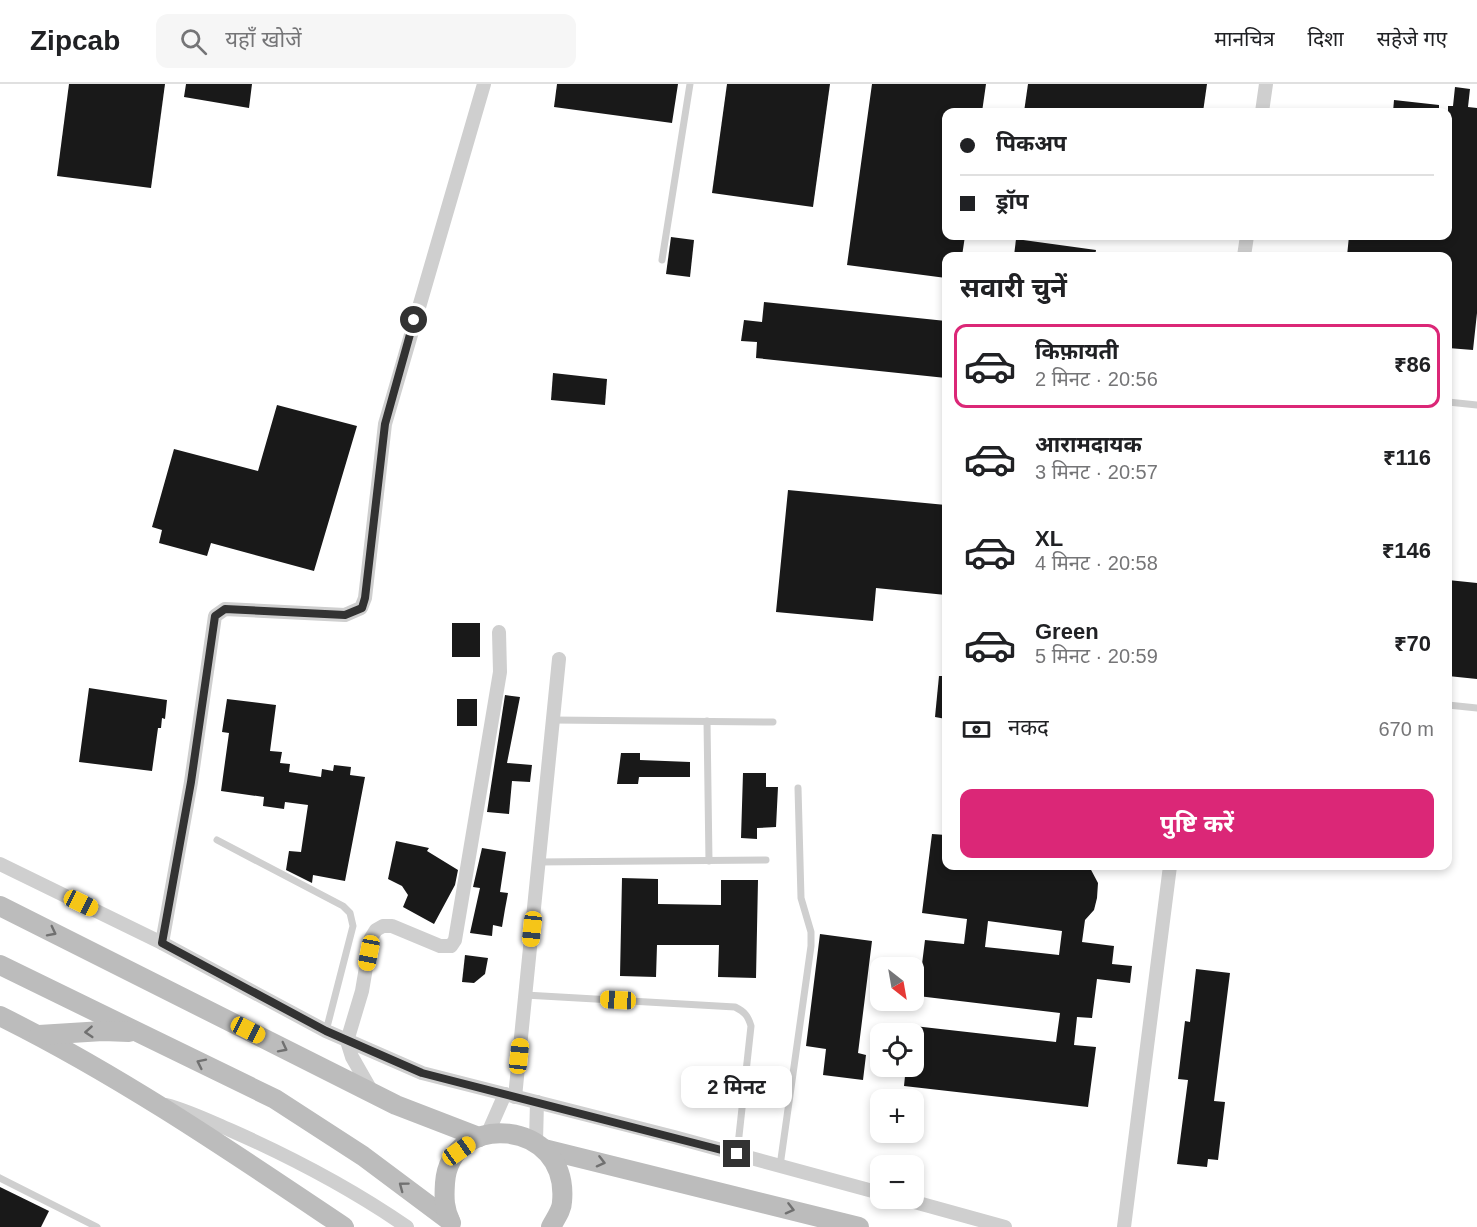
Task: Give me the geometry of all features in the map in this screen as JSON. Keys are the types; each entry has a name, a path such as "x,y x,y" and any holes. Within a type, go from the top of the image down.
{"main road":[{"path":"0,906 396,1105 483,1136"},
{"path":"0,965 275,1099 363,1156 452,1224"},
{"path":"0,1016 39,1035 155,1103 344,1227"},
{"path":"39,1035 103,1031 139,1032"},
{"path":"452,1224 444,1205 446,1173 459,1151 483,1136 511,1132 540,1145 860,1227"},
{"path":"540,1145 552,1156 561,1174 562,1204 551,1227"}],"street":[{"path":"162,943 191,782 215,616 225,609 345,615 362,608 385,424 484,84"},
{"path":"1263,108 1266,84"},
{"path":"372,1092 352,1057 347,1041 362,991 371,938 382,926 402,928 446,947 451,946 455,940 500,672 500,632"},
{"path":"483,1136 510,1095 525,995 559,659"},
{"path":"0,864 162,943 326,1031 422,1073 870,1190"},
{"path":"1124,1227 1169,870"},
{"path":"537,1102 540,1145"},
{"path":"155,1103 182,1109 252,1140 331,1180 407,1227"},
{"path":"924,1205 1005,1227"}],"lane":[{"path":"662,260 690,84"},
{"path":"1452,402 1477,405"},
{"path":"1452,705 1477,708"},
{"path":"552,720 773,722"},
{"path":"707,721 709,861"},
{"path":"780,1166 811,946 811,932 801,898 798,788"},
{"path":"217,840 343,906 350,913 353,926 326,1031"},
{"path":"538,862 766,860"},
{"path":"525,995 735,1007 743,1011 751,1026 737,1154"},
{"path":"0,1178 97,1227"}],"building":[{"path":"69,84 165,84 151,188 57,176"},
{"path":"186,84 252,84 249,108 184,97"},
{"path":"557,84 678,84 672,123 554,107"},
{"path":"727,84 830,84 813,207 712,193"},
{"path":"872,84 986,84 983,108 942,108 942,240 964,240 963,252 942,252 942,277 847,265"},
{"path":"1028,84 1207,84 1204,108 1025,108"},
{"path":"1455,87 1470,89 1468,107 1477,108 1477,313 1473,350 1452,348 1452,252 1347,252 1349,240 1452,240 1452,108 1448,106 1453,106"},
{"path":"1394,100 1439,105 1439,108 1393,108"},
{"path":"671,237 694,240 690,277 666,274"},
{"path":"1016,240 1096,250 1096,252 1014,252"},
{"path":"764,302 942,321 942,378 756,358 757,342 741,341 744,320 762,322"},
{"path":"553,373 607,379 605,405 551,400"},
{"path":"277,405 357,426 314,571 211,543 207,556 159,543 162,530 152,527 174,449 258,471"},
{"path":"788,490 942,505 942,595 876,588 873,621 776,612"},
{"path":"1452,580 1477,583 1477,679 1452,676"},
{"path":"452,623 480,623 480,657 452,657"},
{"path":"939,676 942,676 942,718 935,717"},
{"path":"89,688 167,700 165,719 162,718 161,728 158,728 152,771 79,762"},
{"path":"505,695 520,697 507,763 532,765 530,782 512,781 509,814 487,812"},
{"path":"227,699 276,705 270,751 282,752 280,763 290,764 289,772 321,777 322,769 333,771 334,765 351,767 350,775 365,777 345,881 313,875 312,883 286,870 289,851 301,852 308,805 285,802 284,809 263,806 264,797 221,791 229,733 222,732"},
{"path":"457,699 477,699 477,726 457,726"},
{"path":"621,753 640,753 640,760 690,762 690,777 639,777 638,784 617,784"},
{"path":"743,773 766,773 766,787 778,787 776,827 757,828 757,839 741,838"},
{"path":"932,834 942,835 942,870 1091,870 1098,883 1097,898 1094,910 1085,920 1082,942 1114,946 1112,964 1132,966 1130,983 1097,979 1092,1018 1077,1017 1074,1045 1096,1047 1088,1107 904,1086 905,1077 924,1077 924,1027 1056,1042 1060,1013 924,997 923,957 925,940 964,944 967,919 922,913","holes":["988,921 1062,931 1059,955 985,947"]},
{"path":"396,841 429,848 427,851 458,870 455,885 434,924 403,907 408,895 402,886 388,879"},
{"path":"482,848 506,852 500,892 508,893 502,927 493,925 492,936 470,933 480,888 473,887"},
{"path":"622,878 658,879 658,904 721,905 721,880 758,880 756,978 718,977 719,945 657,945 656,977 620,976"},
{"path":"820,934 872,941 858,1053 866,1055 863,1080 823,1075 826,1049 806,1046"},
{"path":"465,955 488,958 485,974 474,983 462,982"},
{"path":"1196,969 1230,973 1214,1101 1225,1102 1218,1160 1208,1159 1207,1167 1177,1164 1188,1080 1178,1079 1185,1021 1190,1022"},
{"path":"0,1187 49,1211 41,1227 0,1227"}],"route":[{"path":"414,320 385,424 362,608 355,613 345,615 225,609 218,611 215,616 191,782 162,943 326,1031 422,1073 737,1154"}]}
